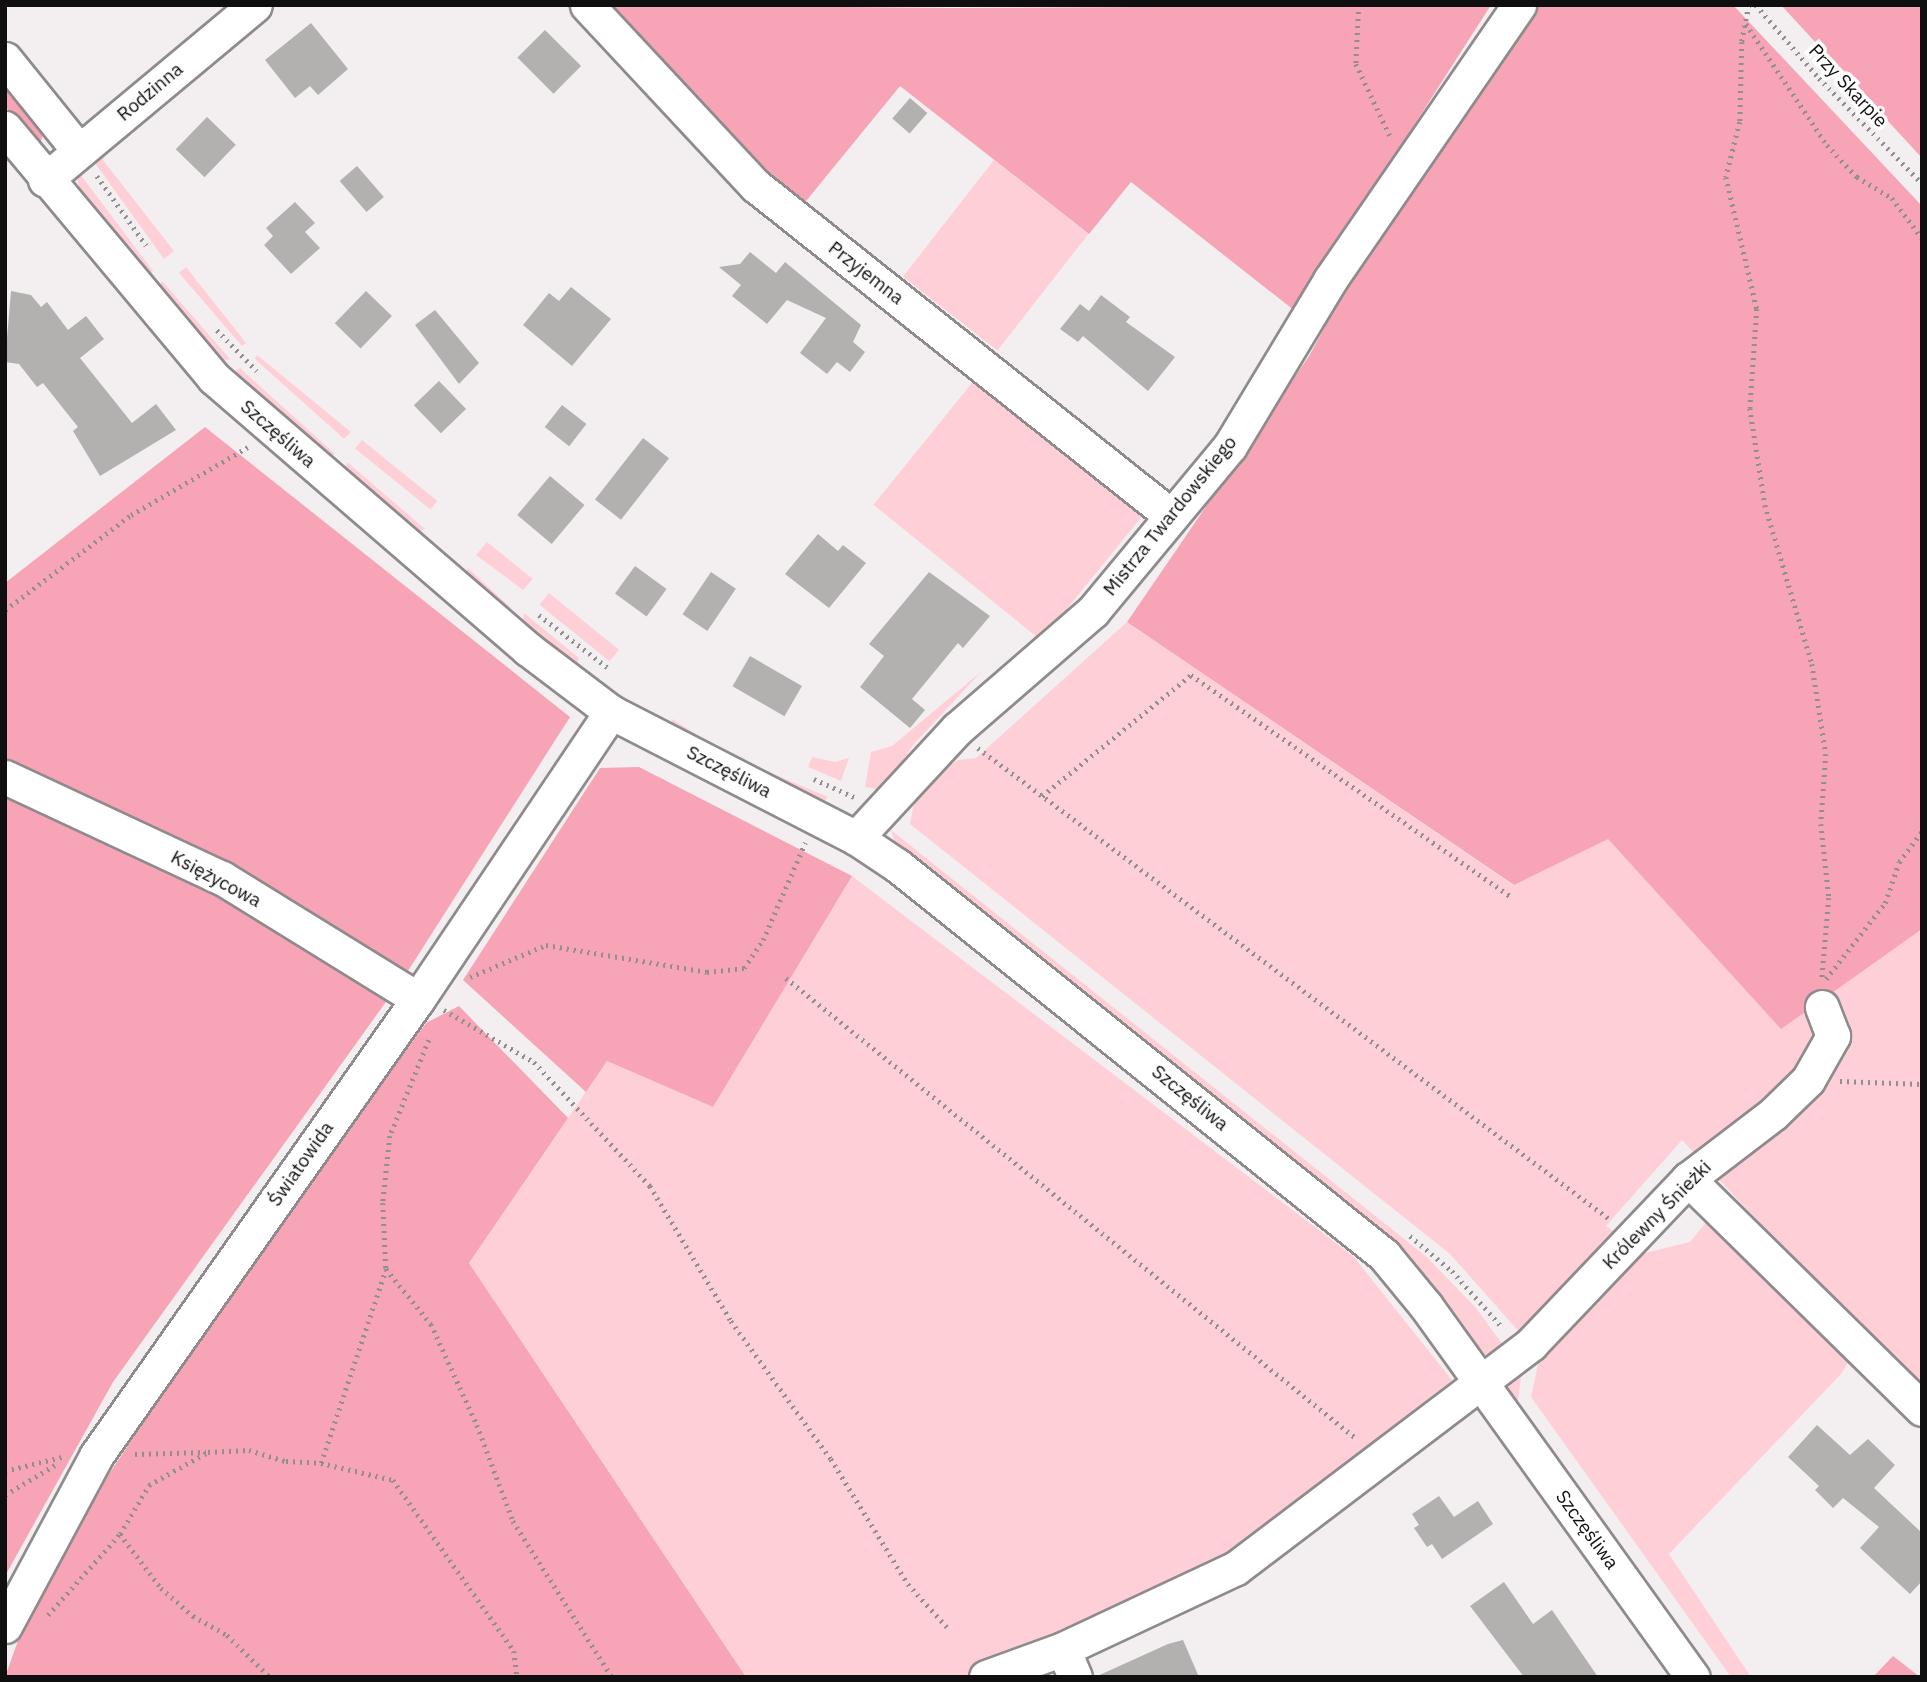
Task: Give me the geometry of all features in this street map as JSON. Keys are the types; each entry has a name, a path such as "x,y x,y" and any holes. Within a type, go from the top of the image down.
{"street":[{"name":"Rodzinna","path":"45,180 255,5"},
{"name":"Przyjemna","path":"587,5 756,186 1170,515"},
{"name":"Mistrza Twardowskiego","path":"856,838 957,729 1093,611 1230,446 1330,280 1519,5"},
{"path":"5,59 79,151"},
{"name":"Szczęśliwa","path":"5,128 45,180 214,378 528,649 611,712 856,838 925,885 1369,1242 1411,1285 1693,1677"},
{"name":"Światowida","path":"5,1626 96,1456 432,1008 611,712"},
{"name":"Księżycowa","path":"5,777 222,878 432,1008"},
{"name":"Królewny Śnieżki","path":"1482,1382 1531,1344 1688,1180 1773,1114 1808,1080 1833,1036 1822,1007"},
{"path":"1688,1180 1922,1409"},
{"path":"986,1677 1069,1663 1236,1569 1482,1382"}],"path":[{"path":"1359,5 1356,64 1386,131 1409,164"},
{"path":"1749,5 1740,122 1726,177 1757,309 1750,408 1765,505 1812,664 1826,754 1821,824 1829,898 1822,986 1847,947 1885,903 1899,862 1922,832"},
{"name":"Przy Skarpie","path":"1756,5 1922,183"},
{"path":"1746,23 1827,145 1857,177 1892,198 1922,238"},
{"path":"79,151 149,249"},
{"path":"213,326 265,378"},
{"path":"5,610 131,515 253,444"},
{"path":"534,611 612,671"},
{"path":"1042,796 1191,675 1513,898"},
{"path":"957,729 1042,796 1636,1236"},
{"path":"808,776 857,798"},
{"path":"432,1008 546,945 707,972 744,968 763,940 816,817"},
{"path":"786,978 1382,1458"},
{"path":"432,1008 534,1062 650,1186 731,1321 831,1460 908,1584 947,1627"},
{"path":"321,1463 386,1269 383,1203 390,1136 431,1035"},
{"path":"1808,1080 1922,1084"},
{"path":"386,1269 431,1324 477,1425 513,1521 612,1677"},
{"path":"96,1456 249,1450 286,1461 321,1463 393,1480 514,1651 517,1677"},
{"path":"38,1622 120,1534 149,1485 208,1452"},
{"path":"5,1471 72,1455 5,1495"},
{"path":"120,1534 161,1588 193,1616 228,1636 270,1677"}],"shaded area":[{"path":"604,5 952,8 1491,5 1295,311 1131,182 1089,234 900,86 802,206 762,173"},
{"path":"1535,5 1733,5 1922,206 1922,929 1781,1029 1608,839 1514,885 1127,622 1309,356 1381,225"},
{"path":"1781,5 1922,5 1922,158"},
{"path":"5,77 45,129 41,141 25,131 5,106"},
{"path":"108,142 103,160 174,251 164,259 92,159"},
{"path":"994,160 1089,234 997,351 903,277"},
{"path":"77,170 153,271 150,275 141,273 79,195"},
{"path":"186,267 246,343 242,346 179,273"},
{"path":"162,281 230,359 219,362 158,291"},
{"path":"257,355 351,432 344,439 255,359"},
{"path":"240,368 335,454 326,458 236,378 234,372"},
{"path":"976,378 1144,514 1041,641 873,505"},
{"path":"205,427 570,717 406,974 113,1382 5,1576 5,583"},
{"path":"362,440 437,501 430,510 355,449"},
{"path":"347,462 425,529 415,532 344,472"},
{"path":"487,542 533,579 523,590 476,555"},
{"path":"468,568 511,608 504,609 465,577"},
{"path":"549,593 619,650 610,661 540,605"},
{"path":"524,613 579,658 576,667 523,626"},
{"path":"1127,622 1513,885 1607,838 1781,1028 1922,929 1922,1395 1682,1140 1606,1226 1620,1236 1522,1335 1450,1254 910,824 915,797 932,777 958,760 976,758"},
{"path":"982,671 914,744 883,790 865,787 871,752 892,746"},
{"path":"672,719 727,754 828,797 823,803 671,730"},
{"path":"812,757 835,762 849,758 841,781 808,767"},
{"path":"639,767 852,876 713,1107 607,1061 586,1092 463,980 600,768"},
{"path":"891,830 1428,1258 1476,1308 1506,1349 1492,1355 1479,1353 898,852"},
{"path":"852,876 1353,1256 1452,1380 1232,1552 966,1677 746,1677 469,1263 607,1061 713,1107"},
{"path":"459,1006 568,1118 469,1263 746,1677 5,1677 19,1638 101,1486 241,1276 426,1023"},
{"path":"1708,1220 1851,1357 1842,1373 1669,1554 1751,1677 1731,1677 1531,1397 1539,1359 1633,1256 1690,1242"},
{"path":"1522,1369 1518,1401 1540,1431 1535,1435 1508,1390 1513,1375"},
{"path":"1550,1445 1712,1677 1705,1677 1545,1448"},
{"path":"1893,1656 1920,1677 1873,1677"}],"building":[{"path":"311,23 348,69 318,95 310,86 295,98 265,60"},
{"path":"545,30 581,66 553,94 517,58"},
{"path":"910,98 927,113 910,133 892,118"},
{"path":"207,117 236,145 205,177 176,149"},
{"path":"357,166 384,197 367,212 340,181"},
{"path":"295,202 315,223 305,232 320,248 291,274 264,245 273,236 266,228"},
{"path":"750,252 776,273 785,262 861,325 853,342 865,352 850,372 837,362 827,374 800,353 826,318 787,300 767,324 732,296 741,285 719,267 740,264"},
{"path":"571,287 611,319 572,366 523,325 549,293 559,301"},
{"path":"11,291 31,295 41,307 47,302 68,330 86,316 104,339 80,358 132,423 156,404 176,430 100,476 73,431 78,427 43,383 37,387 19,364 5,362"},
{"path":"366,291 392,316 361,348 335,323"},
{"path":"1101,295 1130,317 1126,322 1175,357 1148,391 1083,336 1078,342 1060,329 1080,304 1089,311"},
{"path":"435,310 479,363 459,384 415,325"},
{"path":"439,381 466,409 441,433 414,405"},
{"path":"562,405 586,424 569,446 545,427"},
{"path":"643,438 669,458 621,520 595,499"},
{"path":"550,476 584,505 552,544 517,515"},
{"path":"818,534 838,551 843,545 866,563 829,608 785,574"},
{"path":"635,566 667,589 647,616 615,594"},
{"path":"711,572 736,589 707,631 682,614"},
{"path":"929,572 990,616 963,648 958,643 912,699 925,710 910,728 860,687 884,656 869,644"},
{"path":"750,656 802,686 784,716 732,686"},
{"path":"1817,1425 1850,1455 1868,1439 1895,1465 1874,1488 1922,1533 1922,1581 1910,1594 1860,1548 1879,1527 1843,1498 1833,1508 1815,1490 1819,1486 1788,1457"},
{"path":"1439,1496 1454,1517 1478,1501 1493,1524 1442,1559 1432,1544 1427,1547 1414,1528 1419,1525 1412,1514"},
{"path":"1504,1582 1533,1624 1552,1610 1598,1677 1524,1677 1470,1606"},
{"path":"1183,1640 1199,1677 1095,1677 1168,1644"}]}
